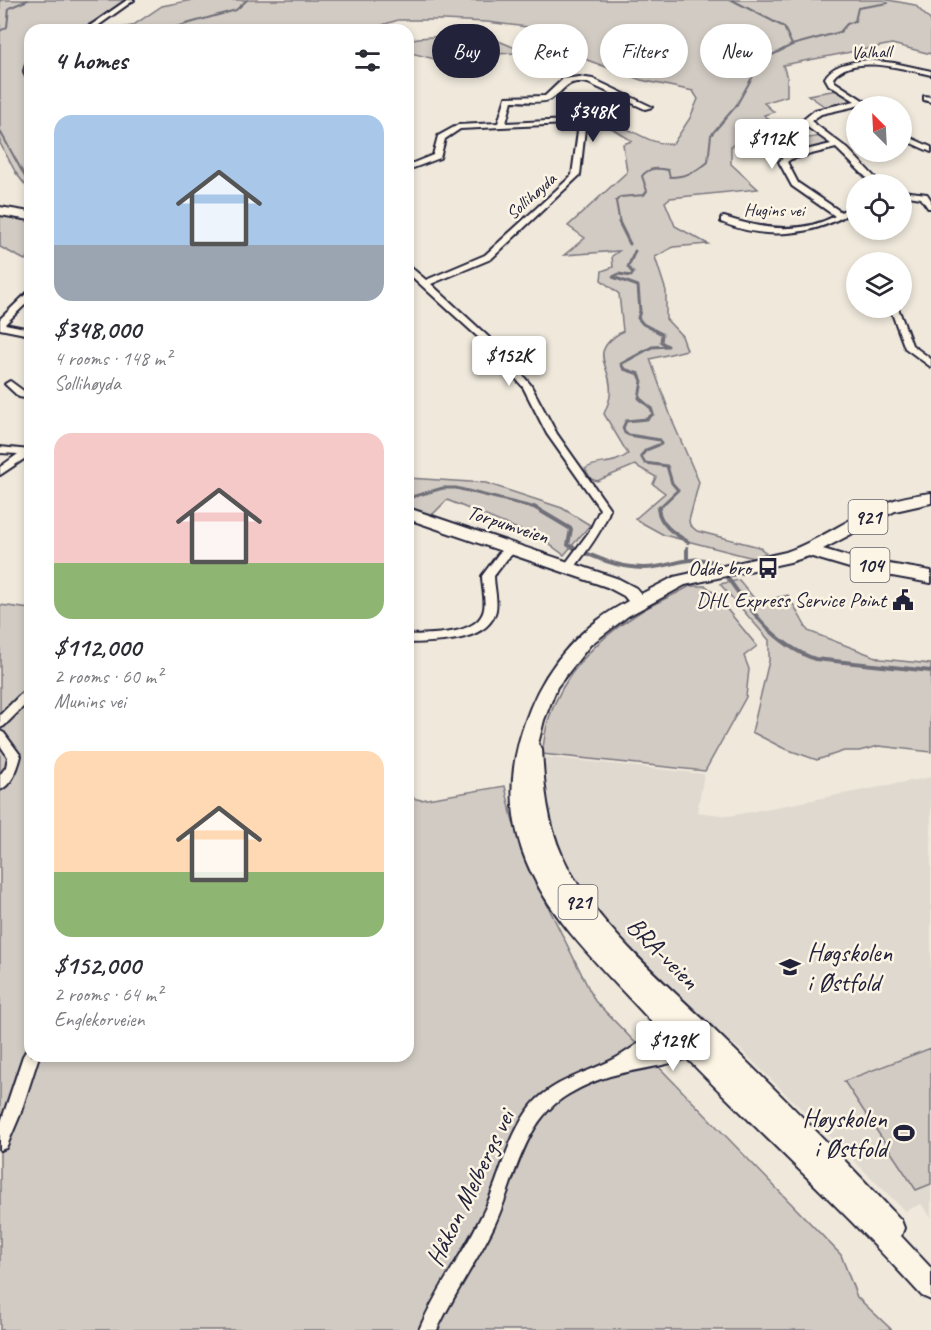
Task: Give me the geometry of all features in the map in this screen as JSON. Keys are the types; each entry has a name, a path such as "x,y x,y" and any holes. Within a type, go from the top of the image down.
{"main road":[{"path":"0,211 24,215"},
{"name":"BRA-veien","path":"931,498 904,501 889,507 809,550 778,561 680,581 638,602 596,631 566,662 544,696 520,775 524,821 533,852 542,872 582,933 674,1030 696,1039 836,1166 931,1273"},
{"name":"Torpumveien","path":"414,515 512,549 572,563 623,598 638,602"},
{"name":"104","path":"809,550 837,561 890,568 931,578"},
{"name":"BRA-veien","path":"532,736 535,788 546,841 564,879 583,909 696,1039 931,1287"}],"street":[{"path":"96,24 131,0"},
{"name":"Valhall","path":"852,96 832,83 829,78 831,74 853,66 886,63 931,73"},
{"path":"502,125 502,118 509,99 547,98 564,83 576,79 590,81 648,107"},
{"path":"846,107 818,112 807,120 808,124 838,145 868,174"},
{"name":"Sollihøyda","path":"414,166 437,156 441,138 451,130 469,126 569,122 577,124 582,130 576,176 488,256 472,265 426,283"},
{"path":"912,141 931,150"},
{"path":"838,145 788,158 783,162 795,184 840,216"},
{"path":"924,196 931,188"},
{"path":"912,194 924,196 931,206"},
{"name":"Hugins vei","path":"724,220 736,226 781,229 815,227 846,212"},
{"path":"414,273 493,346 526,386 552,434 605,509 601,523 572,563"},
{"path":"0,325 24,302"},
{"path":"898,318 908,346 931,364"},
{"path":"0,325 24,331"},
{"path":"10,384 24,395"},
{"path":"0,450 24,453"},
{"path":"0,472 24,456"},
{"path":"414,639 455,636 483,623 489,613 488,576 503,556 512,549"},
{"path":"0,723 24,698"},
{"path":"0,736 15,756 12,768 0,785"},
{"path":"608,1070 674,1030"},
{"path":"608,1070 645,1063 696,1039"},
{"path":"0,1143 12,1115 29,1062"},
{"name":"Håkon Melbergs vei","path":"428,1330 438,1306 495,1207 523,1131 534,1113 550,1098 569,1086 608,1070"}],"shaded area":[{"path":"0,0 125,0 89,24 24,24 24,183 0,143"},
{"path":"192,0 888,0 915,5 931,21 931,54 892,44 783,65 787,78 787,96 764,103 774,112 764,115 792,141 820,136 828,144 799,152 779,138 731,146 731,164 758,189 670,198 665,202 675,226 708,244 673,247 655,257 666,291 666,319 682,336 687,350 650,359 674,425 699,482 690,525 697,531 759,547 766,553 753,558 664,535 635,519 665,493 653,484 656,477 635,465 597,481 591,479 585,469 617,460 628,454 604,414 609,400 610,385 603,353 611,339 623,331 619,294 601,280 602,271 613,267 612,256 619,251 564,255 585,238 568,226 627,172 623,144 632,141 610,127 560,120 559,115 609,122 650,140 673,144 690,118 698,99 693,91 636,78 688,78 688,24 600,24 600,65 588,60 588,24 512,25 443,20 398,20 386,24 135,24 162,6"},
{"path":"432,37 432,58 414,54 414,39"},
{"path":"500,42 512,47 512,53 500,54"},
{"path":"838,90 848,96 846,96 846,103 827,108 808,95"},
{"path":"0,214 24,217 24,259 0,247"},
{"path":"414,478 486,483 562,508 590,525 564,555 542,539 447,500 431,516 414,509"},
{"path":"739,580 757,602 788,595 808,631 881,659 931,664 931,752 879,746 859,751 844,751 817,760 783,748 752,732 769,661 769,640 720,584"},
{"path":"690,586 706,586 712,591 757,646 744,656 749,669 746,697 705,771 542,754 548,722 555,702 563,686 584,659 608,634 622,624 643,610"},
{"path":"0,605 24,608 24,1062 414,1062 414,798 421,800 505,786 513,822 529,868 595,1001 841,1255 857,1297 892,1330 0,1330"},
{"name":"Høgskolen i Østfold","path":"545,757 704,774 697,812 729,816 931,777 931,1217 921,1204 905,1211 740,1049 711,1029 588,904 557,841 549,805"},
{"name":"Høyskolen i Østfold","path":"931,1048 931,1184 916,1190 844,1081"}],"waterway":[{"path":"0,31 7,27 9,8 28,0"},
{"path":"186,24 236,10 247,0"},
{"path":"732,0 784,27 792,45"},
{"path":"792,45 840,32 847,24 855,21 858,8 888,3"},
{"path":"620,224 616,201 620,197 644,195 647,191 642,176 648,171 664,169 668,170 670,177 681,176 700,169 708,162 711,135 736,106 762,60 792,45"},
{"path":"0,131 24,175"},
{"path":"620,224 630,244"},
{"path":"635,251 628,267 633,273 631,276 619,274 613,277 638,286 640,311 638,318 643,324 662,334 661,342 668,346 652,347 621,364 624,369 639,374 642,381 639,398 651,408 653,414 647,419 626,421 623,428 629,435 660,440 661,444 646,450 641,456 645,463 667,466 672,483 678,490 659,508"},
{"path":"414,496 443,488 456,488 535,508"},
{"path":"535,508 571,529 568,545 614,564 644,568 690,560 718,564 748,606 771,631 799,652 815,659 931,671"},
{"path":"659,508 665,525 688,542"},
{"path":"687,548 687,558"}],"place":[{"name":"Odde bro","path":"768,568"},
{"name":"DHL Express Service Point","path":"903,600"},
{"name":"Høgskolen i Østfold","path":"790,967"},
{"name":"Høyskolen i Østfold","path":"904,1133"}]}
